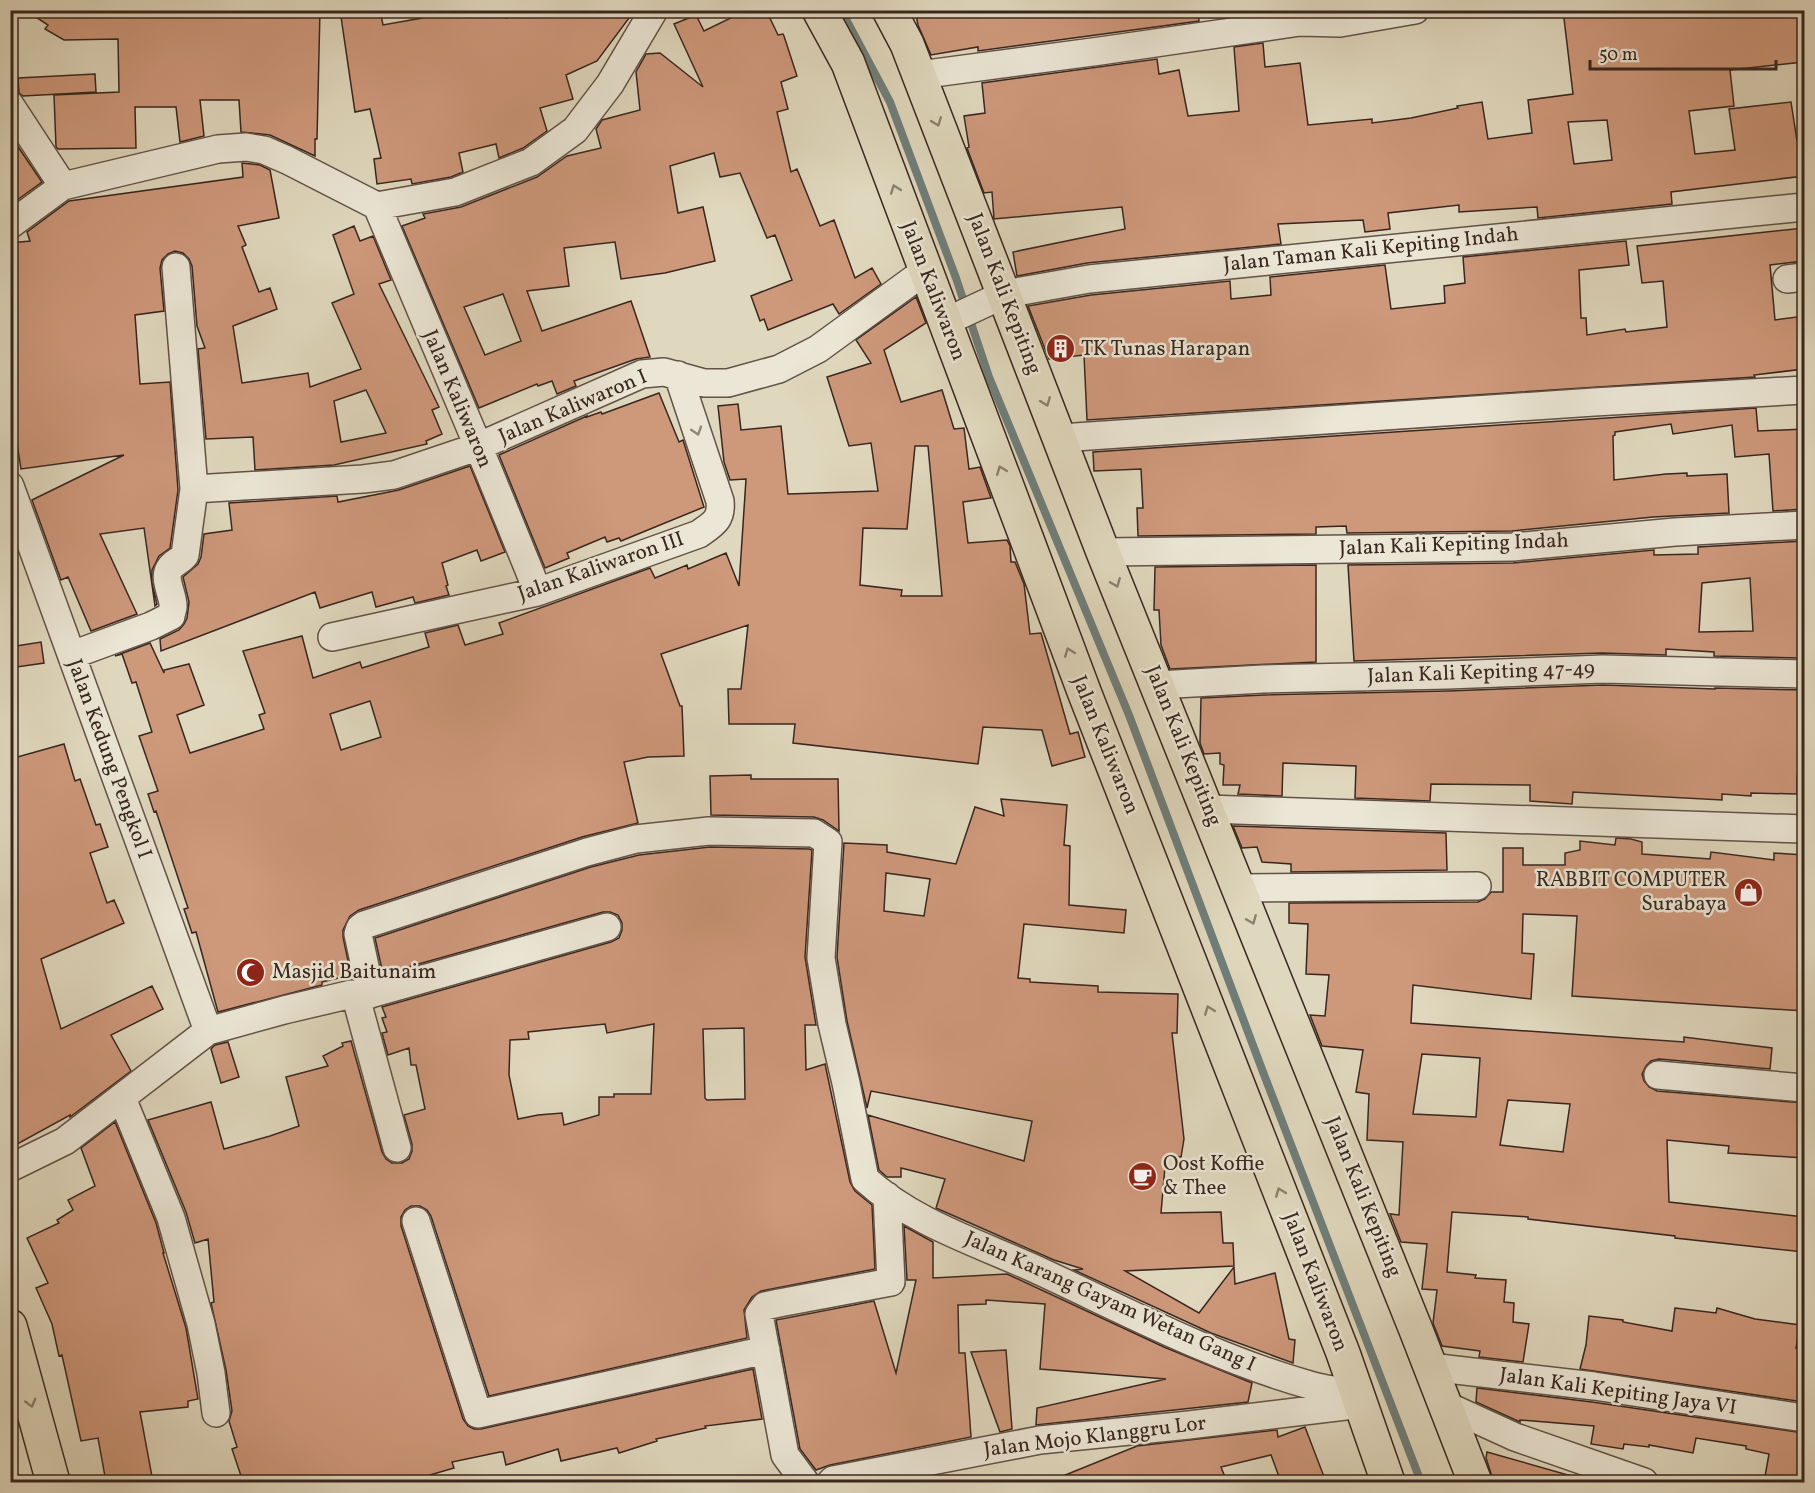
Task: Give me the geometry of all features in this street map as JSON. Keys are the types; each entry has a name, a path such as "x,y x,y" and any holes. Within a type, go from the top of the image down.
{"main road":[{"name":"Jalan Kaliwaron","path":"819,10 848,63 925,271 951,319 1085,694 1360,1398 1388,1482"},
{"name":"Jalan Kali Kepiting","path":"889,10 907,44 1002,295 1475,1482"},
{"path":"10,1326 53,1482"}],"street":[{"path":"10,225 63,186 218,149 246,147 264,150 376,206 455,192 531,162 575,130 610,84 654,10"},
{"path":"919,75 1300,22 1340,23 1415,10"},
{"path":"10,105 63,186"},
{"name":"Jalan Kaliwaron","path":"376,206 537,592"},
{"name":"Jalan Taman Kali Kepiting Indah","path":"951,319 1002,295 1089,279 1804,207"},
{"path":"72,655 151,626 171,616 174,608 168,571 171,566 184,559 194,489 176,267"},
{"name":"Jalan Kaliwaron I","path":"194,489 363,479 394,475 477,447 642,374 664,372 704,383 728,382 778,369 818,349 925,271"},
{"name":"Jalan Kaliwaron III","path":"332,637 537,592 699,534 718,519 721,511 720,501 678,375"},
{"path":"1060,438 1804,390"},
{"name":"Jalan Kedung Pengkol I","path":"10,486 208,1031"},
{"name":"Jalan Kali Kepiting Indah","path":"1104,552 1513,547 1675,532 1804,525"},
{"name":"Jalan Kali Kepiting 47-49","path":"1158,685 1263,679 1603,669 1804,674"},
{"path":"1208,809 1804,829"},
{"name":"Jalan Karang Gayam Wetan Gang I","path":"363,996 358,934 364,925 587,852 636,839 709,831 814,833 828,842 821,958 832,1024 865,1179 894,1202 961,1237 1191,1342 1315,1387 1360,1398"},
{"path":"1239,888 1477,886"},
{"path":"10,1168 65,1142 208,1031 352,994 363,996 608,927"},
{"path":"363,996 397,1148"},
{"path":"1658,1075 1804,1088"},
{"path":"122,1098 171,1218 201,1324 216,1413"},
{"path":"805,1482 785,1455 759,1314 765,1306 891,1282 894,1202"},
{"path":"417,1221 478,1414 766,1350"},
{"name":"Jalan Kali Kepiting Jaya VI","path":"1430,1367 1594,1386 1804,1418"},
{"name":"Jalan Mojo Klanggru Lor","path":"831,1482 1040,1440 1189,1425 1360,1398"},
{"path":"1445,1406 1515,1437 1644,1482"}],"building":[{"path":"25,10 71,10 78,14 121,13 121,10 320,10 315,156 270,135 241,132 239,100 200,100 204,136 180,142 176,107 135,107 136,148 58,149 56,147 54,95 119,92 118,39 64,40 45,29 48,25"},
{"path":"340,10 380,10 383,25 422,18 422,13 439,10 505,10 506,18 534,10 635,10 597,61 566,75 573,99 540,108 547,131 523,148 499,158 496,144 459,153 463,172 451,177 412,184 411,179 377,184 374,159 381,158 370,109 355,112"},
{"path":"747,10 766,10 778,35 783,34 797,76 781,82 788,109 777,112 791,172 797,169 820,226 834,220 855,278 872,268 881,284 839,314 833,304 768,330 764,319 760,321 751,296 792,280 775,235 767,238 740,173 720,177 714,153 670,166 678,213 703,207 715,261 665,273 621,279 615,242 564,248 569,286 527,291 542,331 631,301 650,357 636,359 574,381 576,386 557,394 552,381 538,386 537,384 479,408 402,226 425,218 423,214 461,207 537,177 567,156 601,148 596,129 602,120 640,110 636,72 646,54 660,53 703,87 674,24 696,15 704,31","holes":["503,294 521,341 485,355 464,307"]},
{"path":"915,10 1198,10 1199,21 978,51 978,47 931,55 918,25"},
{"path":"1231,10 1260,10 1261,12 1232,16"},
{"path":"1563,10 1804,10 1804,62 1730,70 1734,106 1689,111 1695,154 1735,150 1729,109 1791,102 1797,141 1804,141 1804,176 1671,192 1672,204 1538,218 1537,207 1459,212 1459,205 1388,213 1390,229 1365,232 1363,220 1278,224 1281,244 1087,263 1017,276 1013,252 1125,229 1122,207 994,219 992,192 984,193 967,148 969,147 964,116 985,113 982,83 1157,59 1159,74 1179,70 1188,116 1239,111 1234,47 1263,43 1265,67 1300,63 1308,125 1372,119 1372,123 1411,118 1482,102 1488,139 1532,133 1528,100 1573,94","holes":["1607,120 1612,160 1574,164 1568,122"]},
{"path":"95,74 96,92 23,96 19,93 18,78"},
{"path":"10,135 42,182 13,203 10,198"},
{"path":"242,163 260,165 270,170 279,218 238,226 246,245 242,247 259,292 270,288 277,309 233,326 242,383 308,373 310,387 361,369 332,303 354,294 333,235 354,226 360,241 373,236 391,280 379,284 439,407 432,410 442,434 426,441 427,444 334,465 255,470 253,437 206,439 198,349 205,348 197,326 192,266 183,253 175,251 168,254 162,260 160,268 164,311 135,315 140,384 170,382 178,490 170,548 159,556 152,570 152,583 157,604 155,606 144,528 100,534 137,614 91,631 68,577 61,580 32,500 124,455 21,469 10,397 10,243 30,241 27,232 69,201 243,177","holes":["366,390 386,433 341,442 334,401"]},
{"path":"1804,228 1804,261 1770,265 1775,320 1804,316 1804,369 1754,375 1755,377 1087,420 1084,355 1049,359 1028,306 1091,295 1230,281 1231,299 1271,295 1270,277 1385,265 1391,309 1445,303 1444,286 1465,283 1463,257 1626,241 1629,265 1579,270 1581,318 1586,318 1587,335 1625,329 1626,332 1667,327 1663,281 1642,283 1637,246"},
{"path":"916,297 926,323 884,350 901,402 942,390 954,429 964,428 969,469 980,467 991,498 963,502 968,543 1007,540 1010,546 1011,562 1015,562 1024,584 1030,634 1041,633 1070,734 1078,732 1085,757 1052,766 1042,730 983,727 978,764 793,743 795,724 729,724 728,689 741,689 748,625 661,654 680,706 682,706 684,756 648,757 624,762 638,823 582,837 359,910 350,916 343,930 351,975 322,982 322,985 218,1012 196,932 192,933 184,909 188,908 156,811 154,812 148,794 158,791 139,736 152,732 136,682 132,683 122,654 115,656 150,643 164,673 164,670 189,664 204,705 177,715 190,753 264,729 259,715 265,713 243,651 302,636 313,678 360,662 362,668 429,647 425,633 458,625 465,645 503,634 499,623 650,568 655,578 687,565 688,569 726,553 739,586 746,479 730,480 724,462 718,406 738,404 741,430 781,426 788,494 878,491 871,443 849,446 827,377 871,363 856,340","holes":["915,446 928,446 942,596 901,596 902,590 860,585 863,528 907,529","370,701 381,737 341,750 330,714"]},
{"path":"659,393 679,442 683,440 704,507 621,541 619,538 607,542 605,537 567,553 569,558 545,568 499,455 587,416 601,412 602,414"},
{"path":"1756,408 1758,431 1804,429 1804,509 1773,511 1769,454 1735,457 1732,425 1673,434 1671,424 1615,432 1613,436 1614,480 1666,474 1687,473 1687,476 1727,474 1729,513 1653,517 1512,531 1347,533 1346,526 1316,527 1316,534 1138,536 1137,508 1143,508 1141,469 1094,471 1093,452"},
{"path":"470,466 505,552 481,561 477,550 442,563 449,595 415,603 413,597 376,607 372,592 320,608 315,592 161,651 160,639 179,630 187,618 189,602 183,577 198,564 204,534 232,530 229,503 337,496 338,502 399,490"},
{"path":"1804,541 1804,658 1714,656 1714,652 1666,649 1666,655 1602,653 1354,661 1348,565 1513,563 1654,550 1654,555 1698,554 1698,547","holes":["1750,578 1753,631 1699,632 1702,583"]},
{"path":"1316,565 1316,662 1170,669 1161,645 1159,610 1154,610 1155,567"},
{"path":"41,642 44,663 10,668 10,647"},
{"path":"1603,685 1804,690 1804,776 1797,776 1797,794 1751,793 1751,796 1722,794 1722,800 1573,792 1572,804 1530,801 1530,785 1431,784 1430,801 1355,798 1356,766 1283,763 1282,796 1238,794 1240,785 1223,785 1224,765 1220,764 1220,753 1204,754 1200,743 1201,698"},
{"path":"64,744 75,781 80,779 96,825 100,824 108,847 90,853 107,903 114,900 124,923 41,959 61,1029 152,986 163,1009 111,1035 131,1071 70,1117 70,1115 10,1148 10,759"},
{"path":"751,775 751,779 838,779 839,831 814,817 711,815 710,776"},
{"path":"1001,799 1067,805 1064,845 1070,846 1069,905 1126,910 1124,933 1024,924 1018,978 1030,979 1030,982 1098,986 1098,992 1178,994 1177,1033 1172,1033 1184,1139 1181,1157 1166,1155 1161,1213 1221,1212 1223,1243 1233,1243 1234,1266 1125,1271 1199,1313 1234,1267 1235,1284 1275,1273 1289,1339 1295,1340 1293,1363 1211,1333 1074,1270 1083,1269 1054,1260 936,1208 945,1179 901,1168 901,1177 887,1177 879,1170 868,1115 1024,1161 1032,1121 871,1091 867,1108 847,1021 837,957 844,843 887,845 887,852 956,864 975,807 1004,816","holes":["886,873 930,879 924,916 884,911"]},
{"path":"1233,826 1446,833 1447,870 1291,872 1291,864 1262,862 1257,847 1242,848"},
{"path":"1616,838 1631,839 1642,842 1642,854 1710,859 1711,852 1774,860 1774,853 1804,855 1804,1011 1572,996 1577,916 1523,914 1522,953 1534,954 1531,999 1413,985 1411,1023 1684,1042 1684,1037 1772,1048 1770,1069 1659,1059 1651,1061 1642,1074 1649,1087 1657,1091 1804,1103 1804,1158 1728,1153 1729,1146 1667,1140 1669,1202 1804,1217 1804,1252 1675,1238 1675,1236 1528,1219 1528,1217 1452,1212 1447,1272 1476,1275 1475,1278 1506,1280 1504,1302 1514,1303 1513,1322 1529,1324 1523,1362 1479,1357 1480,1351 1442,1346 1433,1323 1437,1290 1422,1289 1427,1244 1401,1242 1390,1214 1399,1215 1403,1142 1367,1140 1369,1094 1356,1092 1363,1050 1322,1046 1310,1015 1325,1016 1329,975 1306,974 1308,924 1289,923 1289,903 1478,902 1485,899 1491,892 1503,892 1503,848 1523,848 1523,865 1565,865 1565,853 1580,850 1580,841 1615,845","holes":["1422,1054 1480,1058 1476,1117 1413,1114","1508,1100 1570,1104 1563,1152 1500,1145"]},
{"path":"710,847 812,850 805,957 816,1025 805,1025 806,1070 825,1064 850,1182 855,1191 872,1205 875,1269 761,1291 752,1297 744,1310 747,1338 489,1396 431,1216 420,1206 411,1206 401,1217 401,1226 463,1419 468,1426 481,1429 753,1369 762,1419 705,1426 706,1428 656,1439 657,1441 619,1453 617,1448 561,1461 558,1449 506,1465 503,1452 500,1452 452,1462 454,1468 423,1477 425,1482 243,1482 232,1449 237,1447 229,1421 232,1411 226,1370 211,1303 214,1302 208,1239 195,1243 186,1212 148,1120 211,1102 224,1149 299,1126 286,1077 328,1066 323,1056 343,1046 342,1043 351,1041 382,1152 392,1163 402,1163 409,1159 412,1151 404,1115 425,1109 416,1065 411,1065 409,1048 388,1055 382,1033 387,1032 382,1018 386,1017 382,1007 611,942 619,938 622,923 618,915 603,912 383,974 375,938 591,867 639,855","holes":["605,1024 607,1033 654,1024 651,1094 614,1094 614,1097 599,1097 599,1115 564,1125 562,1113 518,1119 509,1075 510,1040 529,1039 528,1032","744,1028 745,1099 707,1100 705,1098 703,1029"]},
{"path":"228,1042 239,1077 221,1083 211,1049 215,1045"},
{"path":"115,1122 156,1223 186,1328 198,1399 188,1401 188,1407 140,1412 153,1482 106,1482 98,1438 81,1441 62,1355 59,1356 52,1324 36,1288 48,1283 27,1238 59,1223 57,1220 73,1210 68,1200 95,1186 81,1148"},
{"path":"904,1226 933,1242 933,1278 1007,1274 1164,1347 1252,1383 1248,1402 1036,1425 1037,1408 1166,1379 1040,1369 1045,1304 986,1300 986,1304 958,1305 959,1353 965,1353 971,1437 830,1465 816,1470 800,1449 776,1320 874,1301 896,1373 916,1280 907,1280"},
{"path":"1675,1308 1716,1313 1717,1308 1755,1319 1800,1325 1796,1348 1804,1349 1804,1402 1580,1369 1586,1345 1589,1316 1623,1320 1623,1322 1672,1331"},
{"path":"1006,1350 1012,1429 1000,1432 971,1352"},
{"path":"1477,1388 1592,1402 1804,1433 1804,1482 1764,1482 1769,1454 1746,1449 1746,1446 1696,1438 1693,1453 1649,1445 1649,1447 1624,1444 1623,1449 1591,1444 1594,1426 1520,1420 1520,1422 1476,1402"},
{"path":"1305,1427 1326,1482 1281,1482 1271,1455 1221,1467 1227,1482 1048,1482 1137,1446 1277,1430 1278,1437"},
{"path":"1487,1452 1575,1477 1574,1482 1493,1480 1486,1458"}],"waterway":[{"path":"841,10 890,102 956,278 989,377 1129,715 1421,1482"}],"place":[{"name":"TK Tunas Harapan","path":"1060,349"},
{"name":"RABBIT COMPUTER Surabaya","path":"1748,892"},
{"name":"Masjid Baitunaim","path":"251,972"},
{"name":"Oost Koffie & Thee","path":"1142,1176"}]}
